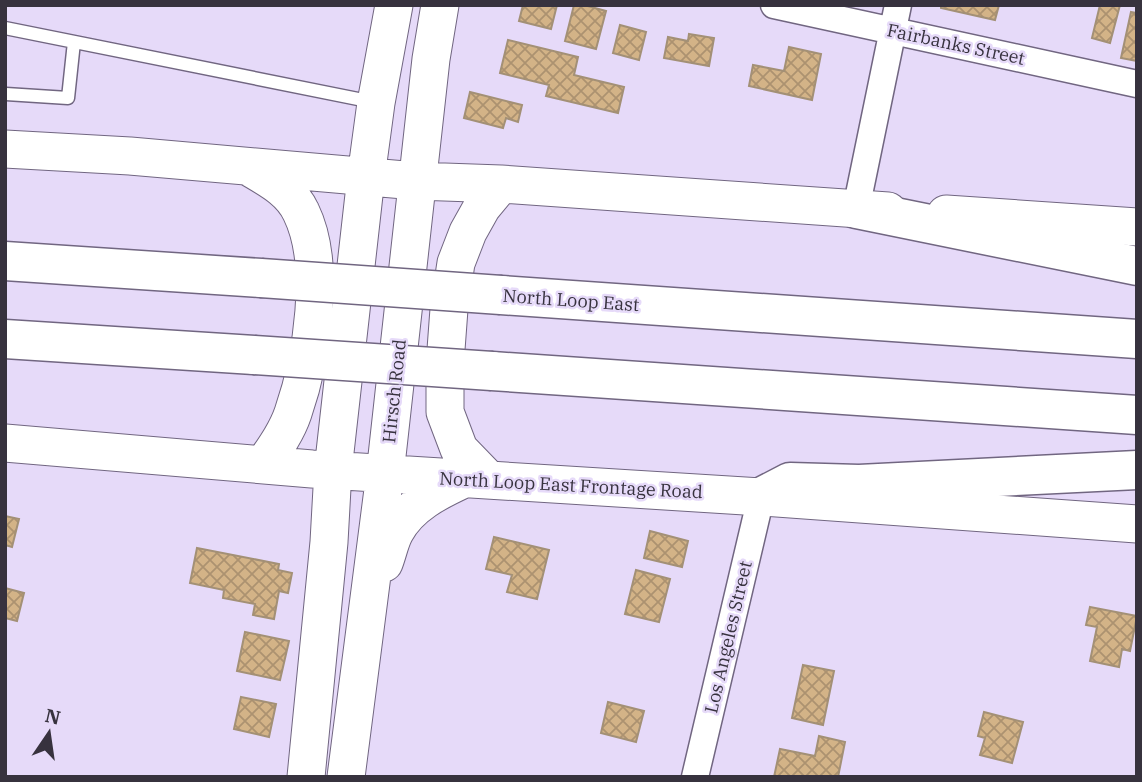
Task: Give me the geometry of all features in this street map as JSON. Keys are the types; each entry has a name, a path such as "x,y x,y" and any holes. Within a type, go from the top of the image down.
{"highway":[{"path":"856,209 1137,266"},
{"name":"North Loop East","path":"5,261 1137,339"},
{"path":"5,338 1137,415"},
{"path":"761,497 790,482 871,483 1137,470"}],"main road":[{"path":"306,777 327,567 333,470 366,177 394,5"},
{"name":"Hirsch Road","path":"346,777 385,474 416,181 440,5"},
{"path":"5,149 130,156 416,181 501,184 1137,227"},
{"path":"248,166 283,188 301,210 312,244 316,299 309,352 293,413 264,464"},
{"path":"368,611 395,532 407,516 421,502 438,491 476,480 459,449 445,412 449,309 456,263 468,232 482,207 501,184"},
{"name":"North Loop East Frontage Road","path":"5,443 385,474 1137,524"}],"street":[{"name":"Fairbanks Street","path":"774,5 895,18 1137,84"},
{"path":"856,209 895,18"},
{"name":"Los Angeles Street","path":"695,777 761,497"}],"lane":[{"path":"5,28 376,103"},
{"path":"6,94 68,98 74,42"}],"building":[{"path":"523,5 557,5 551,29 519,21"},
{"path":"574,5 606,11 596,49 565,41"},
{"path":"941,5 999,5 995,20 941,8"},
{"path":"1100,5 1120,5 1110,43 1092,38"},
{"path":"1131,12 1137,13 1137,61 1121,58"},
{"path":"620,25 646,32 639,60 613,53"},
{"path":"689,34 714,38 709,66 664,58 668,37 688,41"},
{"path":"508,40 578,57 574,75 624,87 618,113 546,96 549,85 500,73"},
{"path":"789,47 821,54 812,100 749,86 753,65 784,71"},
{"path":"470,92 522,105 518,122 506,118 503,128 464,118"},
{"path":"5,516 19,519 12,547 5,545"},
{"path":"650,531 688,541 682,567 644,558"},
{"path":"494,537 549,550 537,599 507,592 512,575 486,569"},
{"path":"197,548 279,564 278,570 292,573 288,593 279,591 274,619 253,615 255,604 223,598 224,590 190,583"},
{"path":"636,570 670,579 659,622 625,614"},
{"path":"5,588 24,593 17,621 5,618"},
{"path":"1090,607 1137,616 1130,651 1122,649 1119,667 1090,661 1097,627 1086,625"},
{"path":"245,632 289,641 280,680 237,671"},
{"path":"803,665 834,671 823,725 792,718"},
{"path":"241,697 276,704 269,737 234,729"},
{"path":"608,702 644,711 636,742 601,733"},
{"path":"984,712 1023,722 1012,763 980,755 985,738 978,736"},
{"path":"819,736 845,742 838,777 774,777 780,749 815,756"}]}
